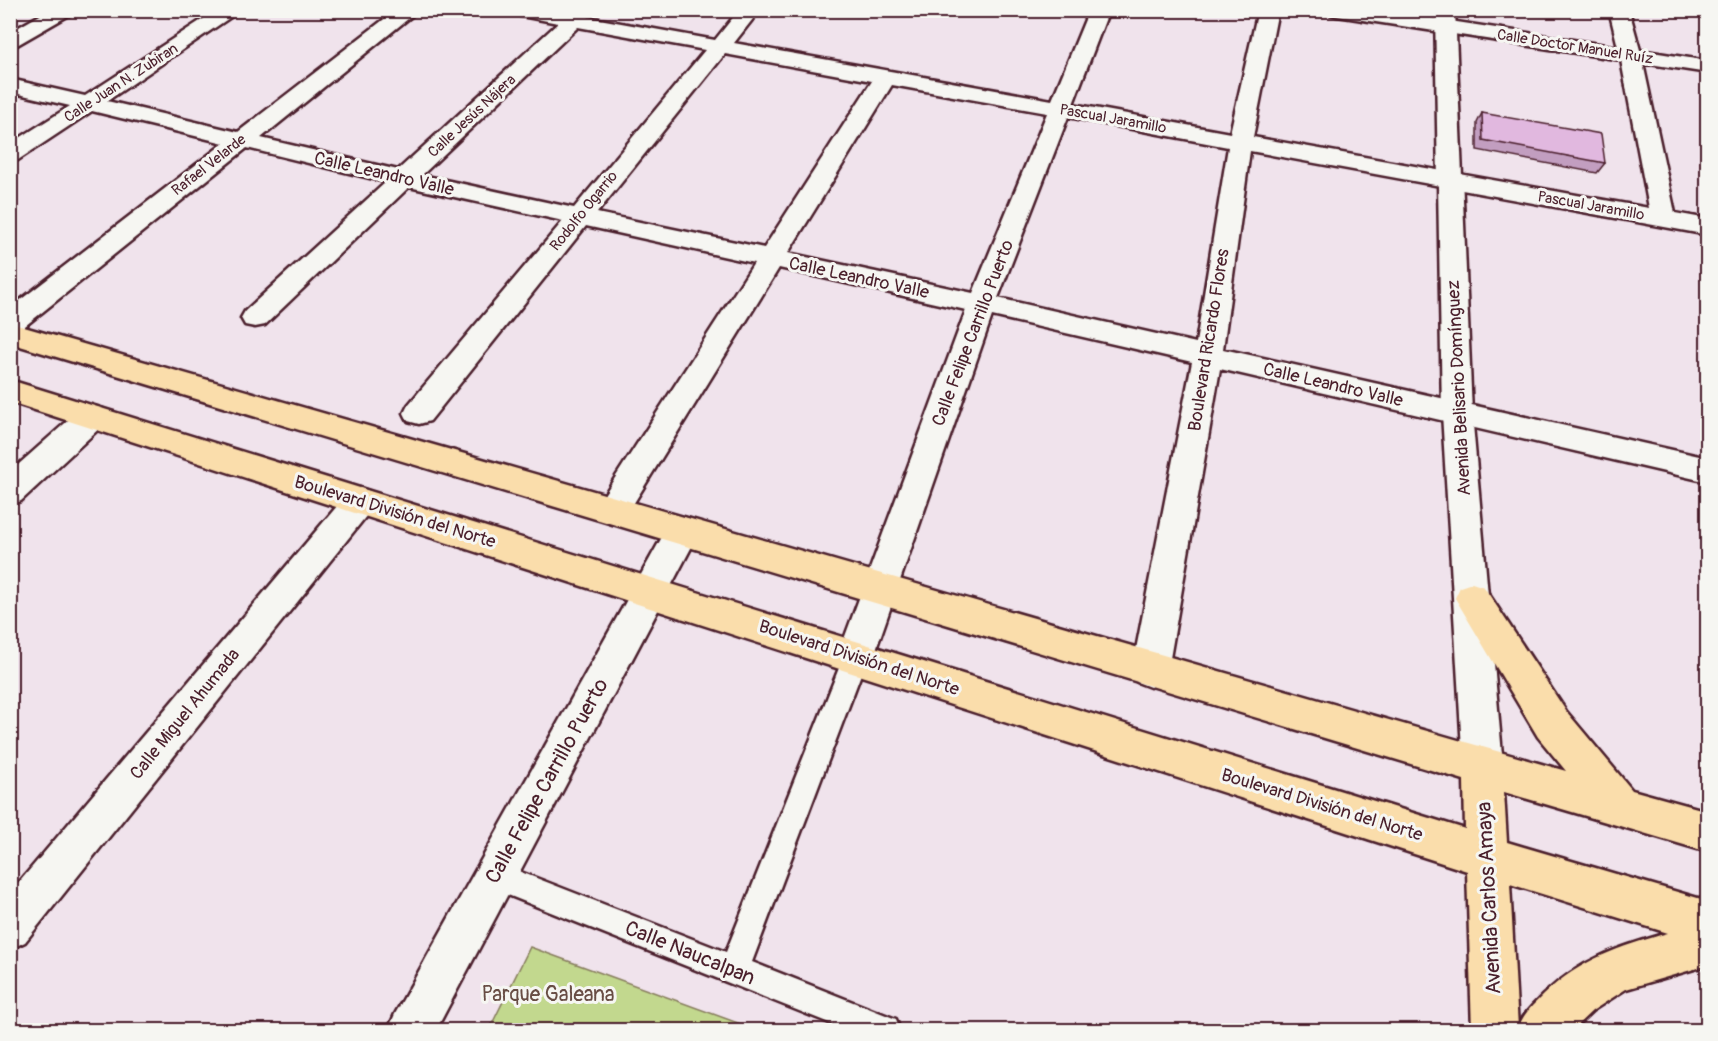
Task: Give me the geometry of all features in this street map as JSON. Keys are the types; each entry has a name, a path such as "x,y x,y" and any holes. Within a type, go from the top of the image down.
{"main road":[{"path":"10,333 1707,832"},
{"name":"Boulevard División del Norte","path":"10,391 1488,857 1707,923"},
{"path":"1472,598 1552,724 1620,807"},
{"name":"Avenida Carlos Amaya","path":"1483,766 1495,1030"},
{"path":"1540,1030 1576,995 1616,970 1707,943"}],"street":[{"path":"10,41 64,10"},
{"name":"Calle Juan N. Zubiran","path":"10,155 231,10"},
{"name":"Rafael Velarde","path":"10,322 409,10"},
{"name":"Pascual Jaramillo","path":"518,10 579,16 719,48 1707,227"},
{"name":"Rodolfo Ogarrio","path":"419,413 750,10"},
{"name":"Calle Felipe Carrillo Puerto","path":"855,658 982,304 1099,10"},
{"name":"Boulevard Ricardo Flores","path":"1150,670 1208,356 1240,142 1268,10"},
{"name":"Calle Doctor Manuel Ruíz","path":"1336,10 1445,19 1631,55 1707,67"},
{"path":"1619,10 1631,55 1665,219"},
{"name":"Calle Jesús Nájera","path":"255,318 579,16"},
{"name":"Avenida Belisario Domínguez","path":"1445,19 1457,413 1483,766"},
{"path":"612,510 886,77"},
{"name":"Calle Leandro Valle","path":"10,85 405,179 982,304 1707,470"},
{"path":"10,492 92,417"},
{"name":"Calle Miguel Ahumada","path":"10,927 360,501"},
{"name":"Calle Felipe Carrillo Puerto","path":"411,1030 683,531"}],"lane":[{"path":"734,971 855,658"},
{"name":"Calle Naucalpan","path":"495,876 885,1030"}],"green space":[{"name":"Parque Galeana","path":"530,947 757,1030 489,1030"}],"building":[{"path":"1482,113 1601,134 1605,163 1483,140"}]}
